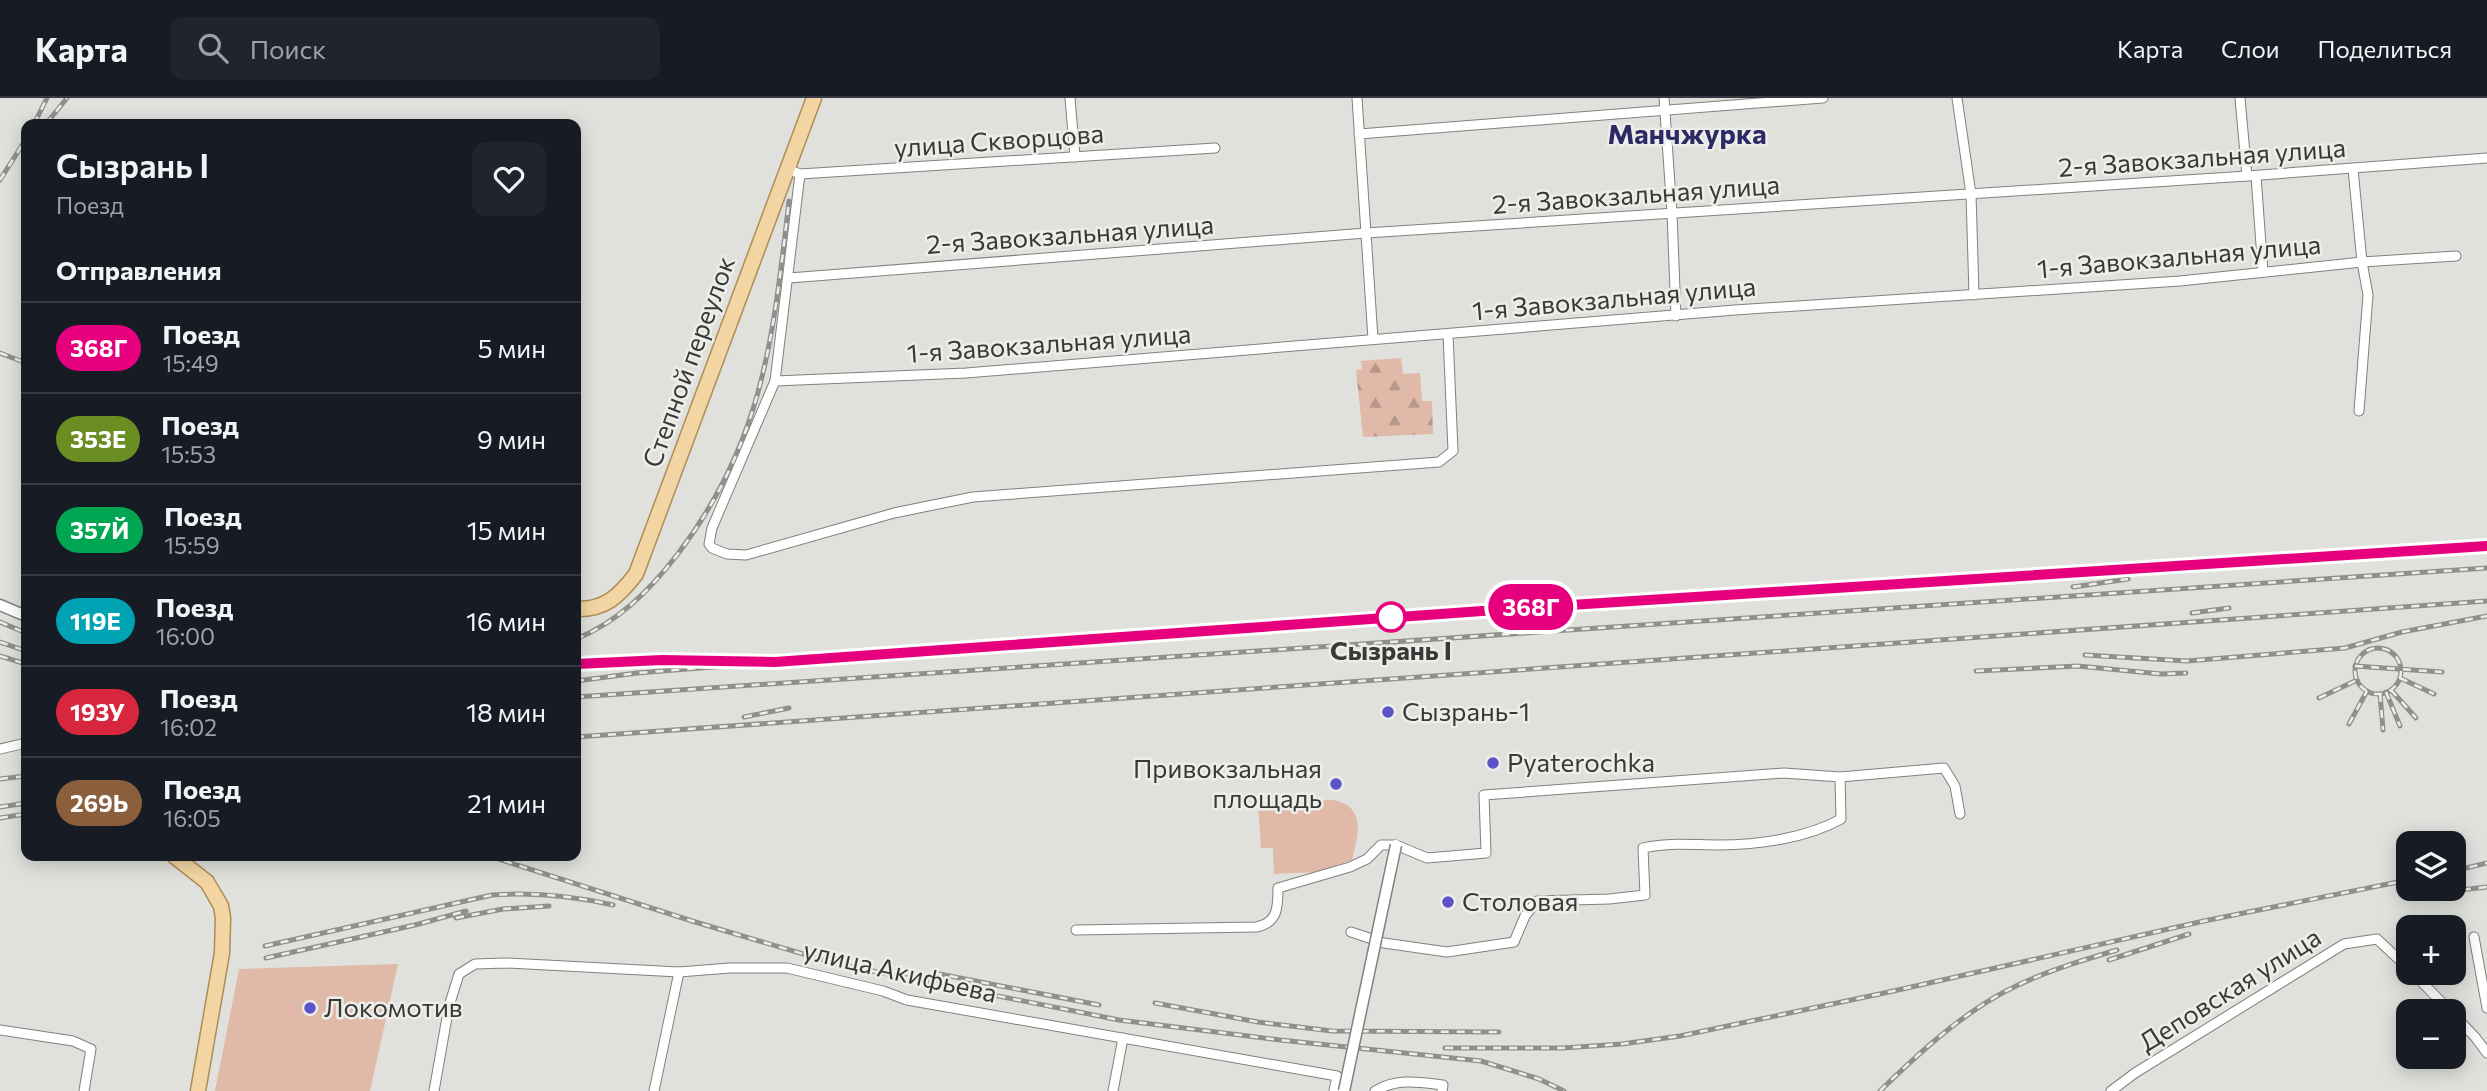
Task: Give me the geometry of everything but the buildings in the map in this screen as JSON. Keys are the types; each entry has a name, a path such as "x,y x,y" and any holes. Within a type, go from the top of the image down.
{"main road":[{"name":"Степной переулок","path":"581,609 590,610 607,604 620,595 636,574 794,171 814,98"},
{"path":"180,861 207,882 220,906 223,918 222,953 198,1091"}],"street":[{"path":"1070,98 1075,157"},
{"path":"1357,98 1373,339"},
{"path":"1664,98 1672,213 1675,316"},
{"path":"1359,134 1823,98"},
{"path":"1957,98 1971,194 1974,295"},
{"path":"2240,98 2263,272"},
{"name":"улица Скворцова","path":"794,171 1215,148"},
{"name":"2-я Завокзальная улица","path":"789,278 1366,233 2252,176 2487,158"},
{"path":"2353,169 2368,295 2359,411"},
{"path":"794,171 789,278 775,381 712,528 709,544 727,554 754,554 894,513 973,497 1439,462 1453,451 1448,334"},
{"name":"1-я Завокзальная улица","path":"775,381 966,373 1735,310 2180,281 2362,262 2456,256"},
{"path":"0,605 21,614"},
{"path":"0,749 21,744"},
{"path":"1076,930 1265,925 1274,917 1278,908 1278,888 1350,867 1367,859 1381,845 1401,847 1427,858 1486,853 1484,795 1784,773 1840,777 1944,768 1955,786 1960,814"},
{"path":"1351,932 1384,943 1447,952 1514,942 1525,916 1537,901 1645,895 1643,848 1657,845 1722,845 1774,839 1826,827 1841,819 1840,777"},
{"path":"1344,1091 1401,847"},
{"path":"2474,937 2487,1009"},
{"name":"Деповская улица","path":"2111,1091 2134,1073 2344,944 2377,939 2396,957"},
{"name":"улица Акифьева","path":"434,1091 443,1035 459,974 475,964 506,963 678,972 787,968 883,991 906,1000 1337,1076 1334,1091"},
{"path":"654,1091 678,972"},
{"path":"2425,985 2438,999"},
{"path":"2466,1029 2486,1051"},
{"path":"0,1030 73,1041 91,1049 84,1091"},
{"path":"1112,1091 1123,1038"},
{"path":"1375,1091 1388,1083 1413,1081 1443,1084 1442,1091"}],"green space":[{"path":"1401,358 1403,374 1420,373 1422,401 1432,401 1433,434 1363,437 1356,370 1362,369 1361,361"},
{"path":"1333,800 1344,803 1356,815 1358,832 1352,860 1316,872 1274,874 1273,848 1261,848 1258,803"},
{"name":"Локомотив","path":"398,964 370,1091 215,1091 239,969"}],"railway":[{"path":"36,119 47,98"},
{"path":"50,119 67,98"},
{"path":"0,180 21,147"},
{"path":"581,637 606,624 632,604 655,581 706,513 729,471 760,386 777,298 789,201"},
{"path":"0,353 21,361"},
{"path":"581,680 775,662 1389,617 2487,546"},
{"path":"581,697 2487,568"},
{"path":"2073,587 2128,579"},
{"path":"581,737 2487,601"},
{"path":"2192,613 2229,608"},
{"path":"2085,655 2187,661 2345,648 2402,632 2487,616"},
{"path":"0,622 21,631"},
{"path":"0,642 21,649"},
{"path":"2378,648 2394,655 2401,671 2394,687 2378,694 2362,687 2355,671 2362,655 2378,648"},
{"path":"0,656 21,662"},
{"path":"581,663 688,660"},
{"path":"1976,671 2078,666 2161,674 2186,673"},
{"path":"2355,666 2442,672"},
{"path":"2400,678 2434,694"},
{"path":"2319,698 2357,680"},
{"path":"2391,690 2416,718"},
{"path":"2349,724 2367,691"},
{"path":"2386,692 2400,726"},
{"path":"2380,694 2383,730"},
{"path":"744,717 789,708"},
{"path":"0,779 21,777"},
{"path":"0,807 21,804"},
{"path":"0,818 21,815"},
{"path":"505,861 837,964 1119,1020 1481,1061 1539,1079 1564,1091"},
{"path":"2466,868 2487,863"},
{"path":"1445,1048 1563,1048 1680,1036 2204,921 2396,882"},
{"path":"2466,889 2487,887"},
{"path":"265,946 492,895 553,896 613,905"},
{"path":"456,918 503,909 549,906"},
{"path":"266,958 466,911"},
{"path":"2109,960 2189,934"},
{"path":"1880,1091 1940,1037 1989,1001 2046,973 2117,950"},
{"path":"934,973 1099,1005"},
{"path":"1155,1003 1258,1022 1332,1031 1499,1032"}],"train":[{"name":"368Г","path":"581,663 662,660 775,662 1510,609 2487,546"}],"place":[{"name":"Сызрань I","path":"1391,617"},
{"name":"Сызрань-1","path":"1388,712"},
{"name":"Pyaterochka","path":"1493,763"},
{"name":"Привокзальная площадь","path":"1336,784"},
{"name":"Столовая","path":"1448,902"},
{"name":"Локомотив","path":"310,1008"}],"district":[{"name":"Манчжурка","path":"1687,134"}]}
